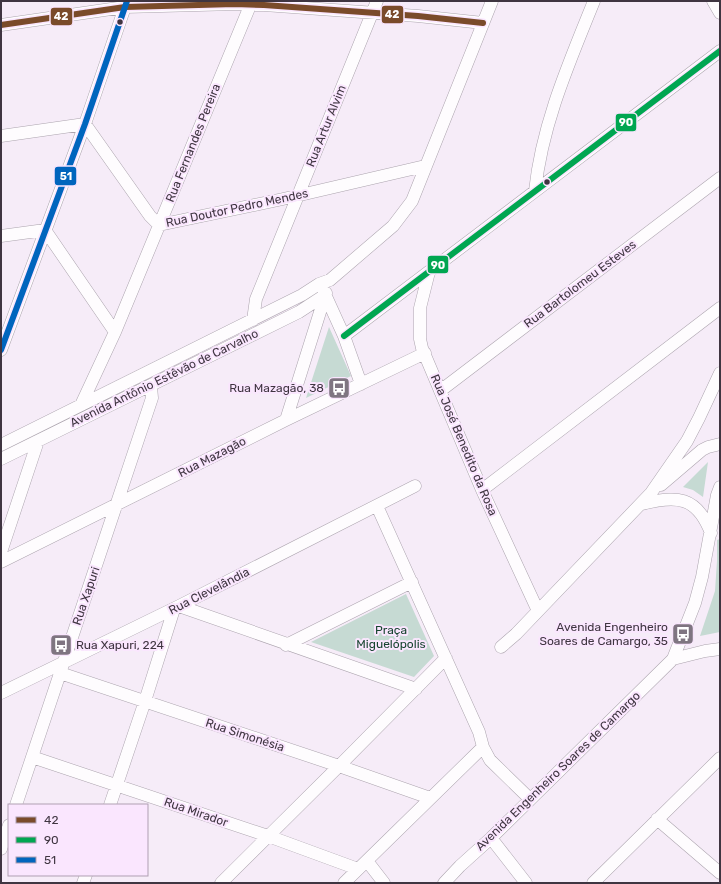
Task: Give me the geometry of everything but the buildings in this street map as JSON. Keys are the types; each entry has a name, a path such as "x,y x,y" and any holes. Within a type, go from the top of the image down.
{"street":[{"name":"Rua Artur Alvim","path":"253,320 256,298 377,1"},
{"name":"Avenida Antônio Estêvão de Carvalho","path":"1,459 65,427 81,410 105,393 253,320 324,282 393,226 412,201 492,1"},
{"path":"536,191 543,143 551,112 562,79 594,1"},
{"path":"713,1 720,13"},
{"path":"1,25 126,4 170,5 250,2 483,23"},
{"name":"Rua Fernandes Pereira","path":"81,410 115,332 250,2"},
{"path":"1,350 6,323 45,230 85,124 126,4"},
{"path":"344,336 720,51"},
{"path":"1,136 85,124"},
{"name":"Rua Doutor Pedro Mendes","path":"85,124 150,216 159,225 426,166"},
{"name":"Rua Bartolomeu Esteves","path":"440,391 720,178"},
{"path":"1,236 45,230"},
{"path":"45,230 115,332"},
{"name":"Rua José Benedito da Rosa","path":"429,272 420,308 420,339 440,391 482,490 538,611"},
{"path":"324,282 325,295 344,336 362,384"},
{"path":"286,420 325,295"},
{"name":"Avenida Antônio Estêvão de Carvalho","path":"1,445 61,414 81,410 151,386 299,312 325,295"},
{"path":"482,490 720,308"},
{"name":"Rua Mazagão","path":"1,562 286,420 425,353"},
{"path":"501,647 538,611 651,493 687,441 720,373"},
{"path":"96,374 105,393"},
{"name":"Rua Xapuri","path":"16,804 152,398 151,386"},
{"path":"61,414 66,415 68,419 68,423 65,427"},
{"path":"1,552 38,441"},
{"path":"651,493 702,450 720,444"},
{"name":"Rua Clevelândia","path":"1,694 62,668 176,607 415,486"},
{"path":"673,659 695,603 718,508 720,487"},
{"path":"642,504 661,499 685,501 700,512 706,519 711,534"},
{"path":"377,506 479,732 483,747 490,760 530,800"},
{"path":"286,645 412,582"},
{"path":"110,804 176,607 416,689"},
{"path":"673,659 705,651 720,650"},
{"path":"221,883 446,658"},
{"name":"Avenida Engenheiro Soares de Camargo","path":"444,883 673,659"},
{"name":"Rua Simonésia","path":"62,668 145,701 430,798"},
{"path":"344,883 483,747"},
{"name":"Rua Mirador","path":"32,757 268,836 363,865"},
{"path":"593,883 720,758"},
{"path":"657,819 720,873"},
{"path":"1,849 8,828"},
{"path":"491,838 526,883"},
{"path":"363,865 384,883"}],"green space":[{"path":"329,327 351,376 306,398"},
{"path":"708,462 703,497 693,490 683,487"},
{"path":"720,539 720,632 700,636 715,591 717,540"},
{"name":"Praça Miguelópolis","path":"406,594 434,656 414,677 311,642"}],"transit line":[{"name":"51","path":"1,350 85,124 127,1"},
{"name":"42","path":"1,25 125,7 235,4 418,16 483,23"},
{"name":"90","path":"344,336 720,51"}],"place":[{"name":"Rua Mazagão, 38","path":"339,388"},
{"name":"Avenida Engenheiro Soares de Camargo, 35","path":"683,634"},
{"name":"Rua Xapuri, 224","path":"61,645"}]}
